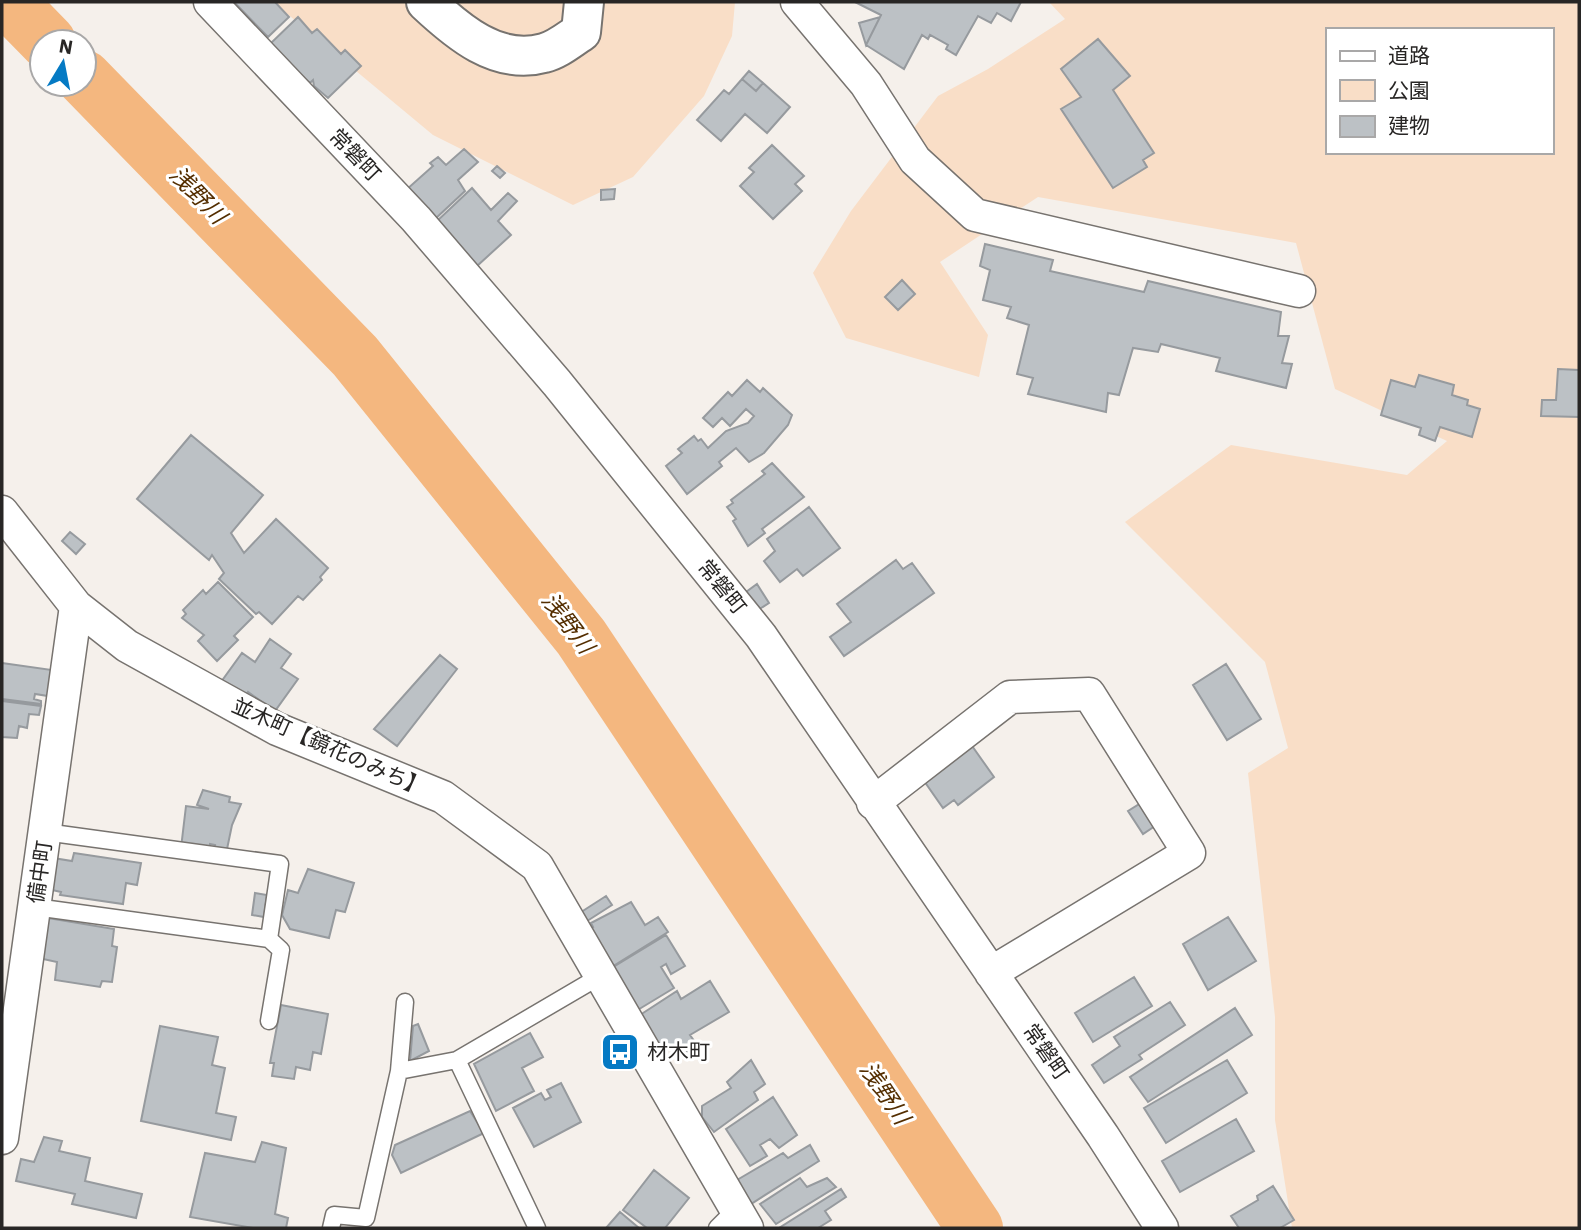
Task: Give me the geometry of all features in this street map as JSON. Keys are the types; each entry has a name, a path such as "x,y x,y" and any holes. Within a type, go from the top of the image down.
{"street":[{"name":"常磐町","path":"210,2 416,219 556,383 761,636 1103,1136 1162,1228"},
{"path":"426,2 468,38 495,51 523,57 546,53 581,32 584,2"},
{"path":"797,2 866,84 915,160 975,215 1299,291"},
{"name":"並木町【鏡花のみち】","path":"2,512 75,606 127,646 277,729 443,797 537,866 602,975 733,1222"},
{"name":"備中町","path":"2,1139 75,606"},
{"path":"873,803 1010,697 1089,694 1189,853 991,973"}],"lane":[{"path":"45,832 280,864 270,939"},
{"path":"35,907 270,939 281,950 269,1021"},
{"path":"399,1071 457,1060 602,975"},
{"path":"331,1228 334,1215 366,1218 399,1071 405,1002"},
{"path":"457,1060 537,1228"}],"green space":[{"path":"273,2 735,2 732,36 704,96 633,177 573,205 433,135"},
{"path":"1049,2 1579,2 1579,1228 1292,1228 1275,1120 1275,1017 1248,773 1288,748 1265,662 1125,522 1231,445 1407,475 1447,441 1335,389 1296,243 1038,197 940,262 988,335 979,377 846,338 813,273 851,211 938,96 988,69 1065,19"}],"building":[{"path":"234,2 275,2 289,17 268,37"},
{"path":"855,2 1021,2 1011,21 997,13 991,23 978,16 956,55 946,49 948,45 930,35 928,39 922,35 904,69 866,45 881,15"},
{"path":"298,17 312,33 317,29 341,54 345,50 361,66 328,98 314,86 313,80 310,83 299,74 270,44"},
{"path":"880,17 866,45 859,23"},
{"path":"1098,39 1130,76 1113,90 1154,153 1143,160 1147,167 1113,188 1061,109 1081,97 1061,69"},
{"path":"749,71 763,83 756,91 742,79"},
{"path":"742,79 756,91 763,83 790,107 767,133 745,114 721,141 697,120 724,90 729,94"},
{"path":"772,145 804,176 795,184 802,191 773,219 740,186 754,172 749,168"},
{"path":"464,149 478,162 458,180 465,191 434,220 406,190 433,166 430,163 438,157 446,165"},
{"path":"497,166 505,173 500,178 492,171"},
{"path":"472,188 491,210 508,193 517,201 498,221 511,235 477,266 436,222"},
{"path":"615,189 614,199 601,200 601,190"},
{"path":"985,244 1053,260 1050,271 1144,292 1148,281 1281,312 1278,336 1289,336 1282,363 1292,364 1286,388 1216,371 1220,358 1161,344 1158,352 1133,348 1119,395 1108,393 1106,412 1028,394 1033,378 1017,374 1029,325 1007,318 1011,307 983,300 990,270 980,266"},
{"path":"902,280 915,294 898,310 885,297"},
{"path":"1558,369 1579,370 1579,417 1541,416 1542,400 1556,400"},
{"path":"1419,375 1454,385 1452,395 1468,400 1467,405 1480,409 1472,437 1440,427 1435,441 1419,435 1421,428 1381,415 1391,380 1415,387"},
{"path":"747,380 760,392 763,388 792,415 788,425 764,453 749,462 736,448 719,462 722,466 687,494 666,466 682,453 678,449 694,436 698,441 701,439 708,448 726,431 748,423 754,416 746,409 730,426 722,418 713,427 703,418 728,392 732,396"},
{"path":"191,435 263,495 231,533 244,553 276,519 328,568 320,577 322,580 303,600 298,596 272,624 259,612 256,614 219,579 224,573 212,555 209,560 137,499"},
{"path":"772,463 804,497 762,529 765,533 748,546 733,521 736,519 727,507 733,503 731,500 765,474 762,471"},
{"path":"809,507 840,548 803,576 797,569 780,582 764,561 775,551 767,539"},
{"path":"70,532 85,544 76,554 62,541"},
{"path":"896,560 903,569 912,563 934,593 844,656 830,637 851,622 837,604"},
{"path":"218,582 253,617 234,636 238,640 217,661 198,641 204,635 182,618 186,614 183,610 203,590 206,594"},
{"path":"757,584 769,603 758,610 746,592"},
{"path":"270,639 291,654 281,668 298,679 275,711 248,692 244,698 221,682 242,653 255,662"},
{"path":"440,655 457,669 397,746 374,729"},
{"path":"2,663 52,670 48,696 35,694 34,699 41,701 41,704 2,699"},
{"path":"1226,664 1261,719 1227,740 1193,685"},
{"path":"2,701 41,706 39,715 29,714 27,728 19,726 17,738 2,737"},
{"path":"970,743 994,777 958,805 954,800 943,808 922,778"},
{"path":"203,790 230,797 229,802 241,804 232,825 226,854 214,850 215,845 210,844 209,851 181,848 186,806 209,809 197,805"},
{"path":"1141,803 1155,826 1143,834 1128,811"},
{"path":"74,853 141,863 137,885 126,883 123,904 60,895 61,892 52,890 53,858 72,861"},
{"path":"308,869 354,883 345,912 336,910 329,938 290,929 282,915 288,890 298,893"},
{"path":"255,893 267,895 264,917 252,915"},
{"path":"606,896 612,905 581,925 575,916"},
{"path":"631,902 645,925 658,917 668,932 610,968 587,930 593,927 591,923"},
{"path":"1228,917 1256,961 1208,990 1183,944"},
{"path":"48,918 114,929 112,946 117,947 112,982 102,981 100,987 55,980 57,962 43,959"},
{"path":"666,935 685,966 671,974 666,964 661,967 674,988 636,1011 610,969"},
{"path":"1134,977 1152,1006 1093,1042 1075,1013"},
{"path":"710,981 729,1012 690,1035 697,1045 683,1054 678,1044 662,1053 640,1015 677,991 681,999"},
{"path":"1170,1002 1185,1025 1139,1055 1142,1059 1104,1083 1092,1065 1120,1046 1114,1037"},
{"path":"281,1005 328,1014 321,1054 313,1052 310,1070 296,1067 294,1079 272,1076 274,1063 270,1063"},
{"path":"1235,1008 1252,1035 1148,1102 1130,1077"},
{"path":"418,1024 429,1051 410,1061 413,1026"},
{"path":"160,1026 218,1037 212,1065 225,1068 216,1113 236,1117 231,1140 141,1121"},
{"path":"530,1033 543,1057 522,1068 534,1091 496,1111 474,1064"},
{"path":"751,1060 765,1084 754,1092 758,1100 714,1132 702,1117 702,1106 731,1088 727,1082"},
{"path":"1227,1060 1247,1093 1166,1143 1144,1108"},
{"path":"561,1083 581,1122 534,1147 513,1108 541,1093 545,1100 551,1097 547,1090"},
{"path":"773,1097 797,1135 779,1148 770,1139 760,1145 767,1156 750,1166 726,1129"},
{"path":"470,1111 484,1133 401,1173 392,1155 395,1145"},
{"path":"1236,1119 1254,1151 1180,1192 1162,1161"},
{"path":"44,1137 62,1141 59,1151 90,1158 85,1181 142,1194 136,1218 72,1204 75,1194 16,1181 21,1159 34,1162"},
{"path":"262,1142 286,1148 275,1214 288,1218 286,1228 253,1228 190,1217 205,1153 255,1162"},
{"path":"810,1145 819,1161 751,1204 737,1180 783,1153 788,1158"},
{"path":"654,1170 689,1198 665,1228 647,1228 623,1210"},
{"path":"800,1178 807,1187 827,1178 836,1187 776,1224 760,1204"},
{"path":"1273,1186 1294,1220 1280,1228 1239,1228 1231,1216 1258,1200 1257,1196"},
{"path":"841,1189 846,1197 825,1211 831,1220 818,1228 779,1228"},
{"path":"620,1212 639,1228 606,1228"}],"waterway":[{"name":"浅野川","path":"9,2 34,28"},
{"name":"浅野川","path":"98,92 355,356 581,637 975,1228"}],"place":[{"name":"材木町","path":"620,1052"}]}
